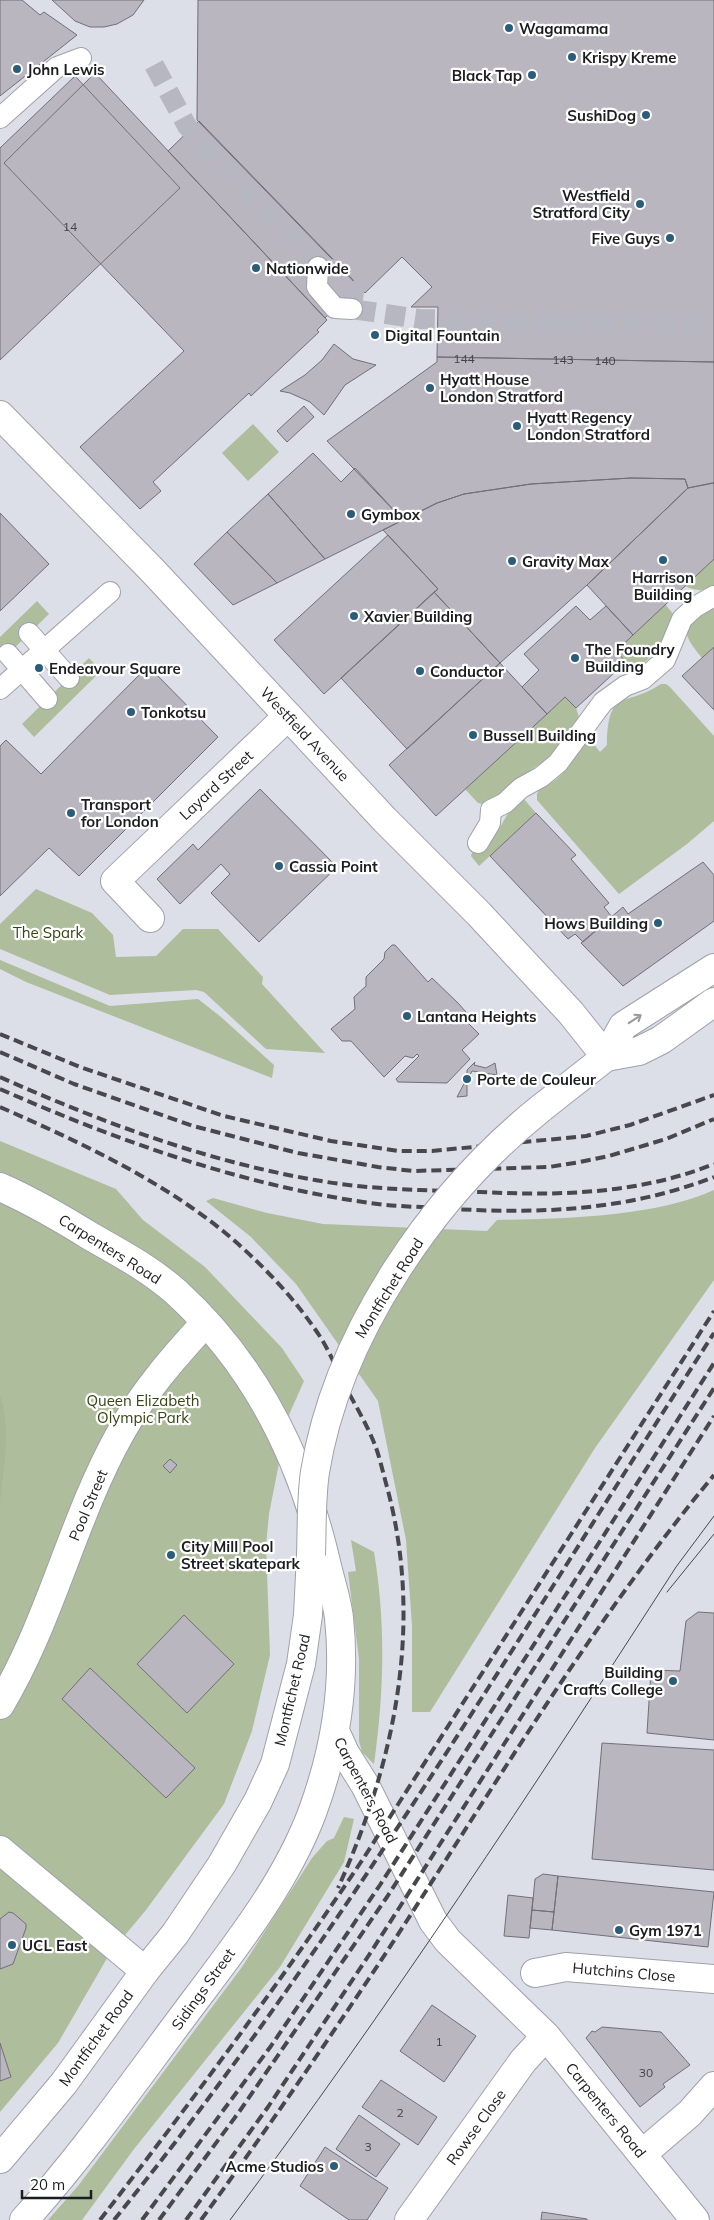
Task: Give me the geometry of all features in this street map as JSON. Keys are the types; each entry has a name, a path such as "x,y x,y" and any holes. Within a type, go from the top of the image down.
{"street":[{"path":"0,118 57,67 81,58"},
{"path":"318,267 317,287 335,308 352,309"},
{"name":"Westfield Avenue","path":"0,415 152,570 288,716 571,1013 606,1057"},
{"path":"0,689 110,592"},
{"path":"478,843 490,823 491,810 505,803 521,788 541,777 558,763 603,702 625,686 643,679 665,660 682,619 695,607 714,596"},
{"path":"29,633 69,678"},
{"path":"8,654 47,699"},
{"name":"Layard Street","path":"150,918 115,881 288,716"},
{"name":"Montfichet Road","path":"0,2159 64,2083 145,1971 192,1910 222,1864 258,1800 274,1764 301,1664 308,1615 315,1473 325,1425 353,1346 399,1267 454,1194 490,1155 540,1109 606,1057 623,1026 714,968"},
{"name":"Montfichet Road","path":"606,1057 639,1051 661,1040 714,1002"},
{"name":"Carpenters Road","path":"0,1188 41,1207 145,1268 175,1292 206,1322 233,1354 271,1412 292,1454 320,1536 339,1616 341,1670 335,1731 345,1753 365,1785 433,1921 454,1947 546,2036 695,2220"},
{"name":"Pool Street","path":"0,1705 22,1666 83,1514 120,1434 162,1371 206,1322"},
{"name":"Sidings Street","path":"24,2220 65,2174 250,1923 295,1850 320,1788 335,1731"},
{"path":"0,1850 145,1971"},
{"name":"Hutchins Close","path":"535,1973 566,1966 714,1980"},
{"name":"Rowse Close","path":"409,2220 523,2061 546,2036"},
{"path":"642,2154 690,2113 714,2086"}],"green space":[{"path":"253,424 279,452 248,481 222,453"},
{"path":"714,559 714,586 700,590 685,586"},
{"path":"37,601 49,614 0,662 0,637"},
{"path":"665,604 674,615 660,647 640,667 629,666 616,651"},
{"path":"710,609 714,609 714,647 702,658 690,642 687,630 693,621"},
{"path":"89,658 101,671 34,737 22,724"},
{"path":"661,684 666,684 670,687 714,736 714,821 687,844 619,894 537,800 537,794 540,788 548,785 561,775 586,740 592,742 600,752 607,745 611,715 620,702"},
{"path":"565,697 576,708 579,717 561,746 550,757 519,778 501,797 483,804 478,803 465,789"},
{"path":"523,798 536,813 479,866 471,856 472,853 499,829 514,803"},
{"name":"The Spark","path":"36,889 92,913 113,935 116,957 156,956 183,929 218,929 263,977 262,984 325,1053 266,1049 204,992 196,990 110,995 0,949 0,924"},
{"path":"0,960 110,1006 198,999 274,1065 272,1078 26,982 0,969"},
{"name":"Queen Elizabeth Olympic Park","path":"0,1141 116,1189 143,1220 205,1267 282,1348 304,1381 288,1417 269,1514 266,1545 270,1655 252,1731 224,1804 146,1910 110,1953 58,2043 0,2112"},
{"path":"714,1190 714,1280 595,1448 430,1712 412,1712 412,1626 406,1540 378,1401 296,1284 251,1237 206,1201 213,1198 267,1213 323,1224 487,1231 497,1220 549,1219 636,1211 691,1199"},
{"path":"0,1395 6,1434 0,1503"},
{"path":"351,1540 374,1552 378,1579 382,1632 382,1685 374,1764 362,1752 359,1741 359,1659 348,1572 356,1571"},
{"path":"344,1817 354,1819 344,1862 280,1967 134,2149 82,2220 48,2220 78,2186 242,1967 312,1858 327,1841 334,1838"}],"building":[{"name":"John Lewis","path":"0,0 22,0 40,15 44,12 77,35 0,96"},
{"path":"52,0 144,0 133,15 117,24 104,27 90,27 75,21"},
{"path":"198,0 714,0 714,362 437,357 438,307 411,307 432,287 402,257 365,293 197,120"},
{"path":"95,73 327,320 317,330 319,332 251,396 249,393 153,482 161,491 140,509 80,447 184,351 4,163"},
{"path":"75,76 180,188 0,360 0,148"},
{"path":"199,121 358,285 325,318 168,151"},
{"path":"334,344 353,359 376,365 345,385 324,415 310,402 290,393 280,391 305,375 322,360"},
{"path":"437,357 714,362 714,483 688,488 685,479 631,478 531,484 464,494 437,503 403,520 327,441 437,362"},
{"path":"304,406 314,417 287,442 277,431"},
{"path":"313,453 341,482 355,468 403,520 325,559 268,494"},
{"name":"Gravity Max","path":"631,478 685,479 688,488 587,585 500,663 434,592 438,589 383,530 437,503 464,494 531,484"},
{"name":"Harrison Building","path":"714,483 714,559 633,635 587,585 688,488"},
{"path":"268,494 325,559 277,583 227,532"},
{"path":"0,513 49,564 0,611"},
{"path":"227,532 277,583 233,605 194,564"},
{"name":"Xavier Building","path":"388,535 438,589 324,694 274,640"},
{"name":"Conductor","path":"434,592 500,663 407,749 341,678"},
{"name":"The Foundry Building","path":"576,606 590,620 606,606 633,635 616,651 626,662 576,708 565,697 547,714 522,687 539,670 524,654"},
{"path":"714,647 714,710 682,676"},
{"name":"Bussell Building","path":"500,663 547,714 436,816 389,765"},
{"name":"Transport for London","path":"148,666 218,737 79,876 49,848 0,896 0,746 6,740 41,774"},
{"name":"Cassia Point","path":"260,789 337,867 259,942 211,893 230,874 221,864 180,904 157,879 193,844 198,850"},
{"name":"Hows Building","path":"536,813 576,855 571,859 609,903 604,907 612,917 583,942 575,934 568,939 490,856"},
{"name":"Hows Building","path":"703,862 714,875 714,921 623,986 581,943 623,907 628,914"},
{"name":"Lantana Heights","path":"392,945 395,945 428,982 432,978 458,1003 466,1012 466,1021 479,1034 462,1050 470,1059 447,1083 398,1082 396,1079 419,1056 417,1054 413,1058 405,1056 384,1077 351,1041 342,1041 331,1029 355,1009 354,997 366,986 366,977 384,959 385,952"},
{"name":"Porte de Couleur","path":"475,1062 474,1065 486,1068 495,1063 497,1075 472,1071 467,1081 467,1096 457,1097 467,1078 467,1070"},
{"path":"170,1459 177,1465 170,1473 163,1466"},
{"path":"698,1612 714,1613 714,1740 647,1733 651,1670 680,1671 686,1621"},
{"path":"184,1615 234,1664 187,1713 137,1664"},
{"path":"90,1668 195,1768 166,1798 62,1699"},
{"path":"602,1743 714,1750 714,1870 592,1859"},
{"path":"543,1874 558,1876 554,1912 532,1910 535,1879"},
{"path":"558,1876 714,1892 708,1947 552,1930"},
{"path":"508,1895 533,1898 529,1938 504,1936"},
{"path":"532,1910 554,1912 552,1930 530,1928"},
{"name":"UCL East","path":"9,1912 26,1924 26,1928 13,1964 0,1969 0,1919"},
{"path":"432,2005 476,2036 444,2082 400,2051"},
{"path":"602,2027 661,2032 690,2065 663,2084 665,2087 640,2107 586,2038 592,2031 595,2032"},
{"path":"0,2043 11,2077 0,2081"},
{"path":"381,2080 437,2117 418,2145 362,2107"},
{"path":"359,2115 400,2144 376,2177 336,2149"},
{"name":"Acme Studios","path":"325,2147 388,2188 367,2220 349,2220 300,2186"},
{"path":"542,2212 587,2219 587,2220 541,2220"}],"tunnel":[{"path":"154,65 187,126 318,267 337,270 354,290 352,309 419,319 714,325"}],"tram line":[{"path":"230,2220 346,2060 459,1898 676,1567 714,1516"},
{"path":"667,1592 714,1534"}],"railway":[{"path":"0,1034 80,1067 224,1116 331,1141 399,1151 432,1151 586,1136 630,1125 714,1095"},
{"path":"0,1052 74,1084 193,1126 298,1153 413,1171 549,1167 580,1162 609,1156 666,1139 714,1119"},
{"path":"0,1077 115,1124 194,1151 274,1172 356,1186 540,1194 569,1193 599,1191 657,1182 714,1164"},
{"path":"0,1089 93,1128 237,1176 336,1198 386,1205 521,1211 553,1210 618,1203 650,1197 714,1177"},
{"path":"0,1107 87,1147 143,1177 197,1212 236,1242 287,1293 319,1335 372,1438 387,1487 398,1538 403,1590 403,1641 398,1692 388,1742 375,1791 358,1840 338,1888"},
{"path":"100,2220 235,2042 363,1859 714,1311"},
{"path":"114,2220 196,2114 352,1896 426,1785 714,1333"},
{"path":"142,2220 271,2046 380,1885 714,1363"},
{"path":"159,2220 239,2112 387,1897 714,1388"},
{"path":"186,2220 268,2107 369,1955 714,1416"},
{"path":"201,2220 270,2124 358,1995 581,1652 668,1533 714,1475"}],"place":[{"name":"Wagamama","path":"509,28"},
{"name":"Krispy Kreme","path":"572,57"},
{"name":"John Lewis","path":"17,69"},
{"name":"Black Tap","path":"532,75"},
{"name":"SushiDog","path":"646,115"},
{"name":"Westfield Stratford City","path":"640,204"},
{"name":"Five Guys","path":"670,238"},
{"name":"Nationwide","path":"256,268"},
{"name":"Digital Fountain","path":"375,335"},
{"name":"Hyatt House London Stratford","path":"430,388"},
{"name":"Hyatt Regency London Stratford","path":"517,426"},
{"name":"Gymbox","path":"351,514"},
{"name":"Harrison Building","path":"663,560"},
{"name":"Gravity Max","path":"512,561"},
{"name":"Xavier Building","path":"354,616"},
{"name":"The Foundry Building","path":"575,658"},
{"name":"Endeavour Square","path":"39,668"},
{"name":"Conductor","path":"420,671"},
{"name":"Tonkotsu","path":"131,712"},
{"name":"Bussell Building","path":"473,735"},
{"name":"Transport for London","path":"71,813"},
{"name":"Cassia Point","path":"279,866"},
{"name":"Hows Building","path":"658,923"},
{"name":"Lantana Heights","path":"407,1016"},
{"name":"Porte de Couleur","path":"467,1079"},
{"name":"City Mill Pool Street skatepark","path":"171,1555"},
{"name":"Building Crafts College","path":"673,1681"},
{"name":"Gym 1971","path":"619,1930"},
{"name":"UCL East","path":"12,1945"},
{"name":"Acme Studios","path":"334,2166"}]}
